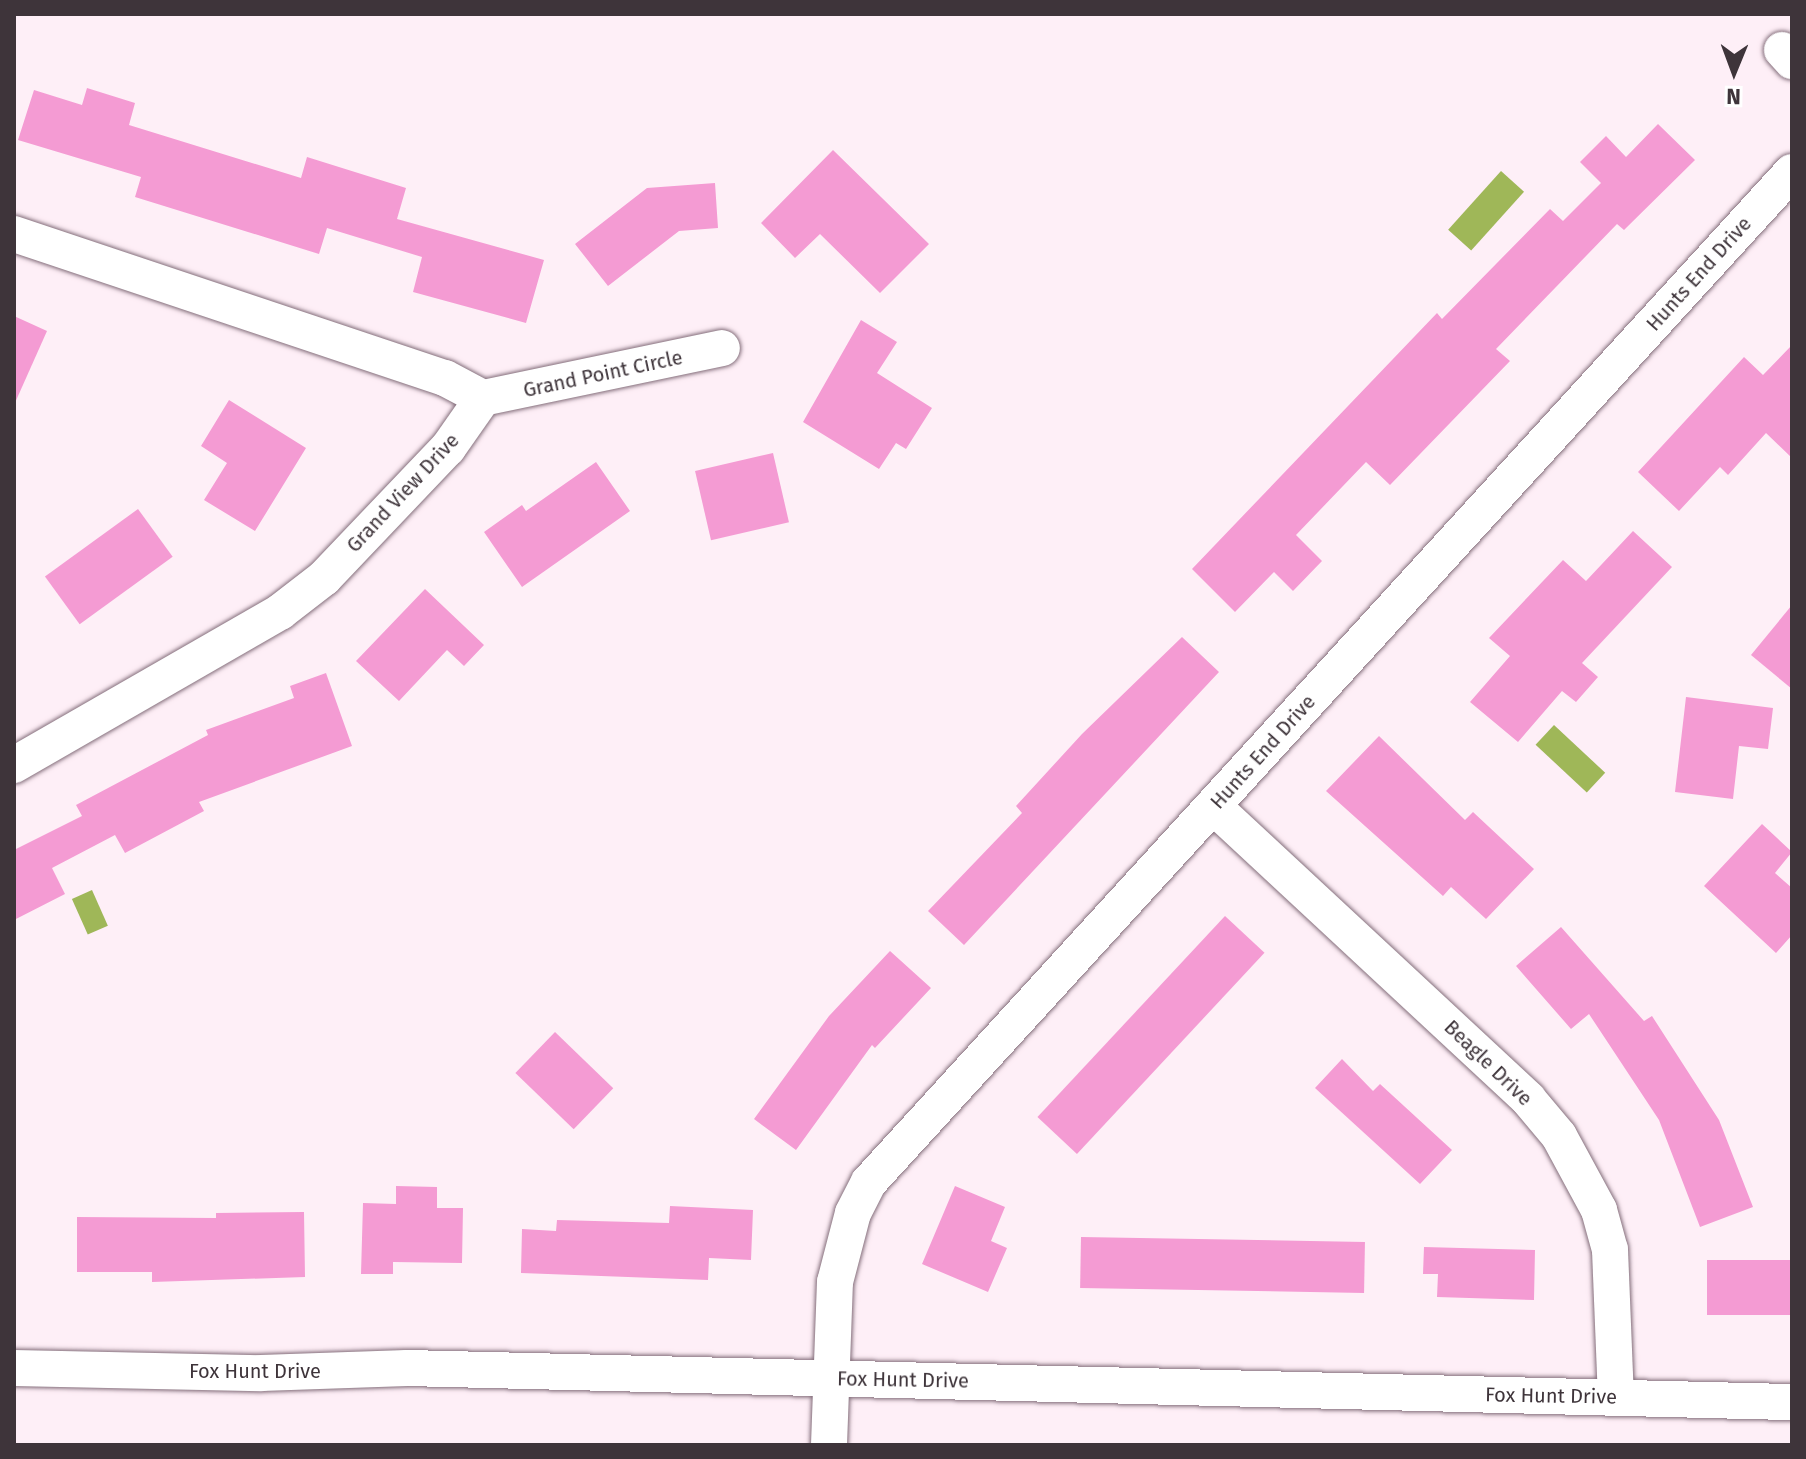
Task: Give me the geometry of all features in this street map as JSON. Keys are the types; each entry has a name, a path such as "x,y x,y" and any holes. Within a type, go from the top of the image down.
{"street":[{"name":"Hunts End Drive","path":"829,1445 829,1378 835,1282 848,1226 869,1182 1792,172"},
{"path":"14,234 445,378 483,398"},
{"name":"Grand Point Circle","path":"483,398 722,348"},
{"name":"Grand View Drive","path":"14,765 280,612 324,578 448,448 483,398"},
{"name":"Beagle Drive","path":"1213,806 1528,1099 1559,1136 1599,1210 1610,1250 1616,1397"},
{"name":"Fox Hunt Drive","path":"14,1368 261,1373 407,1368 1792,1402"}],"shaded area":[{"path":"1501,171 1524,192 1471,250 1448,230"},
{"path":"1554,725 1605,773 1587,792 1536,745"},
{"path":"92,890 108,926 88,935 72,899"}],"building":[{"path":"87,88 135,103 129,125 301,178 307,157 406,188 397,219 544,260 526,323 413,292 422,257 327,228 319,254 135,197 141,177 18,140 34,90 82,105"},
{"path":"1658,124 1695,160 1624,230 1617,224 1496,349 1510,361 1390,485 1366,462 1296,535 1322,561 1293,591 1274,572 1235,612 1192,569 1437,313 1442,319 1550,209 1563,221 1601,183 1580,162 1606,136 1626,157"},
{"path":"833,150 929,244 880,293 820,234 795,258 761,223"},
{"path":"715,183 718,228 679,231 608,286 575,244 647,188"},
{"path":"14,316 47,331 14,405"},
{"path":"861,320 897,342 877,373 932,408 906,449 896,443 879,469 803,422"},
{"path":"1792,345 1792,458 1766,433 1728,475 1720,467 1679,511 1638,472 1744,357 1763,375"},
{"path":"229,400 306,448 255,531 204,500 227,463 201,446"},
{"path":"773,453 789,522 711,540 695,471"},
{"path":"596,462 630,511 522,587 484,532 522,505 526,511"},
{"path":"138,509 173,557 80,624 45,577"},
{"path":"1633,531 1672,567 1582,663 1598,677 1576,702 1562,691 1518,742 1470,702 1510,656 1489,638 1563,560 1586,581"},
{"path":"425,589 484,645 464,666 447,650 399,701 356,661"},
{"path":"1792,605 1792,689 1751,655"},
{"path":"1182,637 1219,672 964,945 928,911 1022,813 1016,806 1082,734"},
{"path":"326,673 352,746 199,802 204,811 125,853 115,835 52,868 65,894 14,920 14,850 82,816 76,805 208,735 206,730 294,698 290,686"},
{"path":"1686,697 1773,708 1768,749 1739,746 1733,799 1675,792"},
{"path":"1379,736 1465,820 1473,812 1534,869 1486,919 1451,887 1443,896 1326,791"},
{"path":"1762,824 1792,852 1775,873 1792,888 1792,935 1776,953 1704,886"},
{"path":"1225,916 1264,953 1077,1154 1037,1117"},
{"path":"1561,927 1644,1021 1652,1016 1719,1120 1753,1207 1700,1227 1659,1120 1589,1014 1571,1029 1516,966"},
{"path":"890,951 931,988 875,1048 872,1045 796,1150 754,1119 829,1016"},
{"path":"555,1032 613,1088 574,1129 515,1073"},
{"path":"1342,1059 1373,1091 1380,1084 1452,1150 1420,1184 1315,1088"},
{"path":"396,1186 437,1187 437,1208 463,1208 462,1263 393,1262 393,1274 361,1274 363,1203 396,1204"},
{"path":"955,1186 1005,1207 991,1241 1007,1248 988,1292 922,1264"},
{"path":"670,1206 753,1210 751,1260 709,1258 708,1280 521,1273 522,1229 556,1231 557,1220 669,1223"},
{"path":"304,1212 305,1277 152,1282 152,1272 77,1272 77,1217 216,1218 216,1213"},
{"path":"1081,1237 1365,1242 1364,1293 1080,1288"},
{"path":"1424,1247 1535,1250 1534,1300 1437,1297 1438,1274 1423,1274"},
{"path":"1707,1260 1792,1260 1792,1315 1707,1315"}]}
